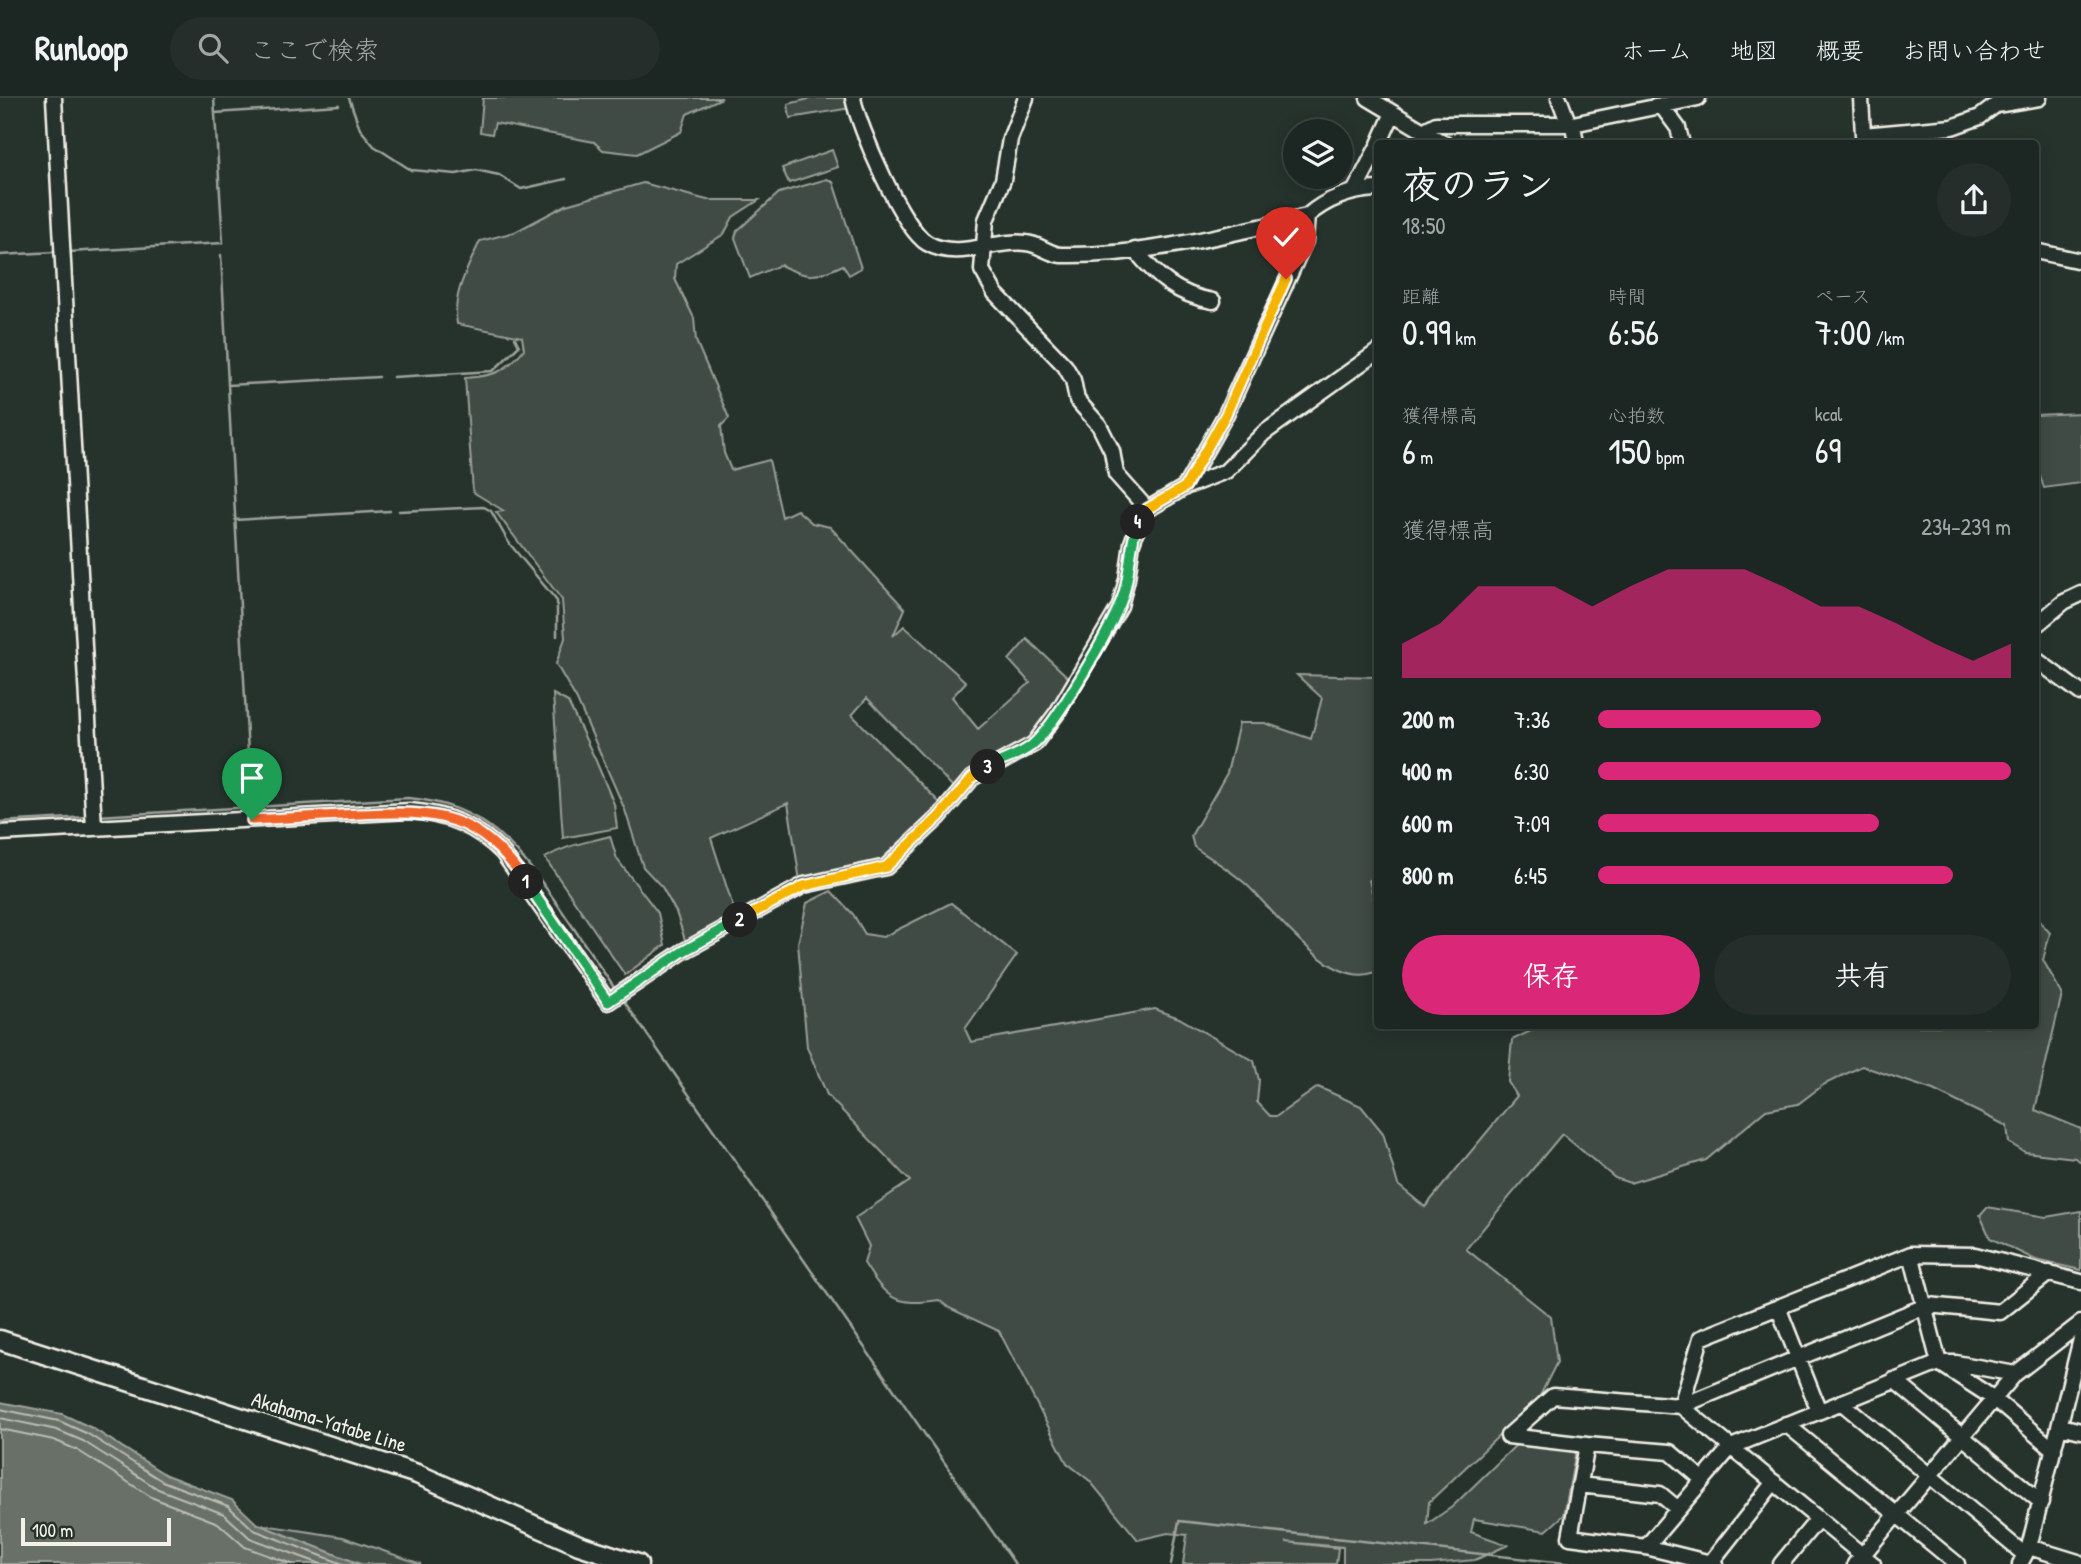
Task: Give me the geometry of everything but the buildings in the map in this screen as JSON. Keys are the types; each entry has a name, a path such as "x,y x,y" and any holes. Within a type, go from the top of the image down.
{"main road":[{"name":"Akahama-Yatabe Line","path":"0,1340 417,1474 579,1545 638,1564"}],"street":[{"path":"54,98 93,820"},
{"path":"853,98 863,132 915,233 933,246 981,249 1027,243 1058,255 1135,250 1307,216 1320,205 1355,190 1374,189"},
{"path":"1026,98 1010,139 1003,180 985,220 981,249 985,281 1065,366 1073,380 1077,400 1099,425 1112,451 1116,474 1147,509"},
{"path":"1368,98 1438,140"},
{"path":"1559,98 1575,140"},
{"path":"1423,131 1436,124 1570,123 1698,98"},
{"path":"1861,98 1863,135 1952,127 1980,117 1996,105 2039,98"},
{"path":"1661,105 1678,128 1681,140"},
{"path":"1381,140 1393,113"},
{"path":"1355,190 1374,154"},
{"path":"1185,487 1226,414 1304,241 1307,216"},
{"path":"1135,250 1154,274 1175,289 1194,298 1213,301"},
{"path":"2039,252 2081,261"},
{"path":"0,833 93,820 410,811 440,815 483,834 503,853 608,1002 682,952 804,886 886,867 939,817 972,778 1034,744 1069,693 1120,606 1140,517 1147,509 1185,487 1226,471 1264,433 1374,354"},
{"path":"2039,623 2064,602 2081,594"},
{"path":"2039,662 2081,693"},
{"path":"1911,1254 1939,1363 1993,1398 2054,1450"},
{"path":"1681,1406 1700,1338 1911,1254 1975,1255 2081,1282"},
{"path":"1702,1479 1670,1452 1508,1436 1553,1396 1681,1406 1798,1356 1924,1307 2000,1312 2049,1273"},
{"path":"1778,1307 1819,1410"},
{"path":"1681,1406 1818,1519 1863,1561 1896,1515 1993,1398 2015,1374 2081,1323"},
{"path":"2025,1555 2061,1426 2081,1339"},
{"path":"1646,1547 1731,1447 1939,1363 1956,1363 2015,1374"},
{"path":"1894,1380 2041,1502"},
{"path":"1841,1402 2025,1555 2079,1559"},
{"path":"1786,1424 1957,1564"},
{"path":"2061,1426 2081,1431"},
{"path":"1587,1445 1570,1537 1646,1547 1713,1563 1774,1482"},
{"path":"1579,1485 1660,1494 1678,1509"},
{"path":"1782,1564 1818,1519"}],"shaded area":[{"path":"483,98 722,98 687,114 681,132 637,154 603,150 594,142 495,123 492,134 480,132"},
{"path":"813,98 848,98 851,108 790,118 788,104"},
{"path":"832,150 838,167 789,183 782,168"},
{"path":"827,179 833,182 861,268 849,275 843,265 819,274 805,275 780,265 750,278 735,238 737,231 779,193"},
{"path":"643,183 707,200 759,200 733,217 724,234 676,264 675,279 694,318 696,341 729,418 721,426 724,453 731,470 769,460 782,517 797,510 812,523 830,527 905,609 893,636 904,626 966,682 952,697 978,729 1030,683 1009,660 1027,639 1070,679 1037,732 1025,744 955,789 867,698 852,715 942,805 886,861 800,881 788,803 711,838 736,916 686,943 676,912 662,887 643,867 625,810 577,700 556,664 565,638 562,600 496,512 504,511 473,492 465,378 484,376 505,368 524,349 522,337 457,324 456,313 462,281 480,241 515,232 566,205"},
{"path":"2081,413 2081,483 2044,488 2039,474 2039,415"},
{"path":"1297,675 1374,677 1374,838 1371,843 1374,844 1374,881 1369,880 1374,900 1374,972 1360,975 1342,971 1324,961 1289,930 1242,881 1194,847 1191,836 1227,773 1239,723 1265,723 1311,739 1322,698"},
{"path":"553,694 568,702 614,804 617,828 563,838"},
{"path":"610,836 617,859 658,913 665,945 625,975 545,858 569,847"},
{"path":"831,891 853,914 865,934 883,937 951,903 1017,955 965,1029 971,1042 1155,1009 1179,1018 1254,1061 1259,1080 1257,1102 1270,1116 1277,1116 1318,1087 1361,1106 1383,1133 1398,1185 1425,1207 1517,1096 1508,1082 1512,1040 1535,1029 2039,1029 2039,921 2050,933 2043,960 2062,994 2035,1110 2081,1129 2081,1162 2075,1158 2025,1152 2009,1143 2007,1126 1933,1090 1862,1066 1823,1085 1798,1104 1766,1110 1706,1160 1630,1183 1615,1178 1562,1134 1466,1249 1551,1317 1557,1362 1539,1398 1429,1502 1427,1524 1452,1507 1519,1442 1576,1450 1564,1515 1546,1531 1474,1519 1471,1532 1508,1545 1475,1560 1431,1564 1343,1564 1343,1547 1286,1542 1338,1548 1336,1564 1183,1564 1187,1535 1168,1533 1138,1540 1090,1481 1067,1463 999,1331 949,1308 939,1300 912,1302 894,1298 879,1285 864,1263 869,1246 855,1218 910,1181 827,1095 807,1047 798,943 807,903"},
{"path":"1987,1207 2046,1217 2081,1211 2081,1270 2036,1260 1990,1238 1980,1215"},
{"path":"257,1524 343,1537 421,1564 360,1564"}],"water":[{"path":"0,1402 62,1414 92,1428 166,1475 232,1500 257,1524 360,1564 0,1564"}],"waterway":[{"path":"68,252 223,243 214,98"},
{"path":"349,98 360,129 374,146 411,170 456,174 476,170 499,175 521,189 566,179"},
{"path":"215,113 339,105"},
{"path":"0,255 56,252"},
{"path":"221,255 250,791"},
{"path":"393,377 493,371 519,346 515,338"},
{"path":"228,385 379,377"},
{"path":"399,511 484,507 491,511 509,543 557,601 557,636"},
{"path":"235,520 390,511"},
{"path":"98,816 408,798 458,809 496,832 528,864 615,989"},
{"path":"0,822 88,817"},
{"path":"621,997 1015,1564"},
{"path":"1171,1564 1179,1521 1573,1564"}],"route":[{"path":"252,820 410,811 440,815 463,823 495,844 518,870 608,1002 682,952 804,886 886,867 909,848 980,771 1019,754 1045,732 1120,606 1132,543 1140,517 1147,509 1185,487 1189,475 1226,414 1286,279"}]}
